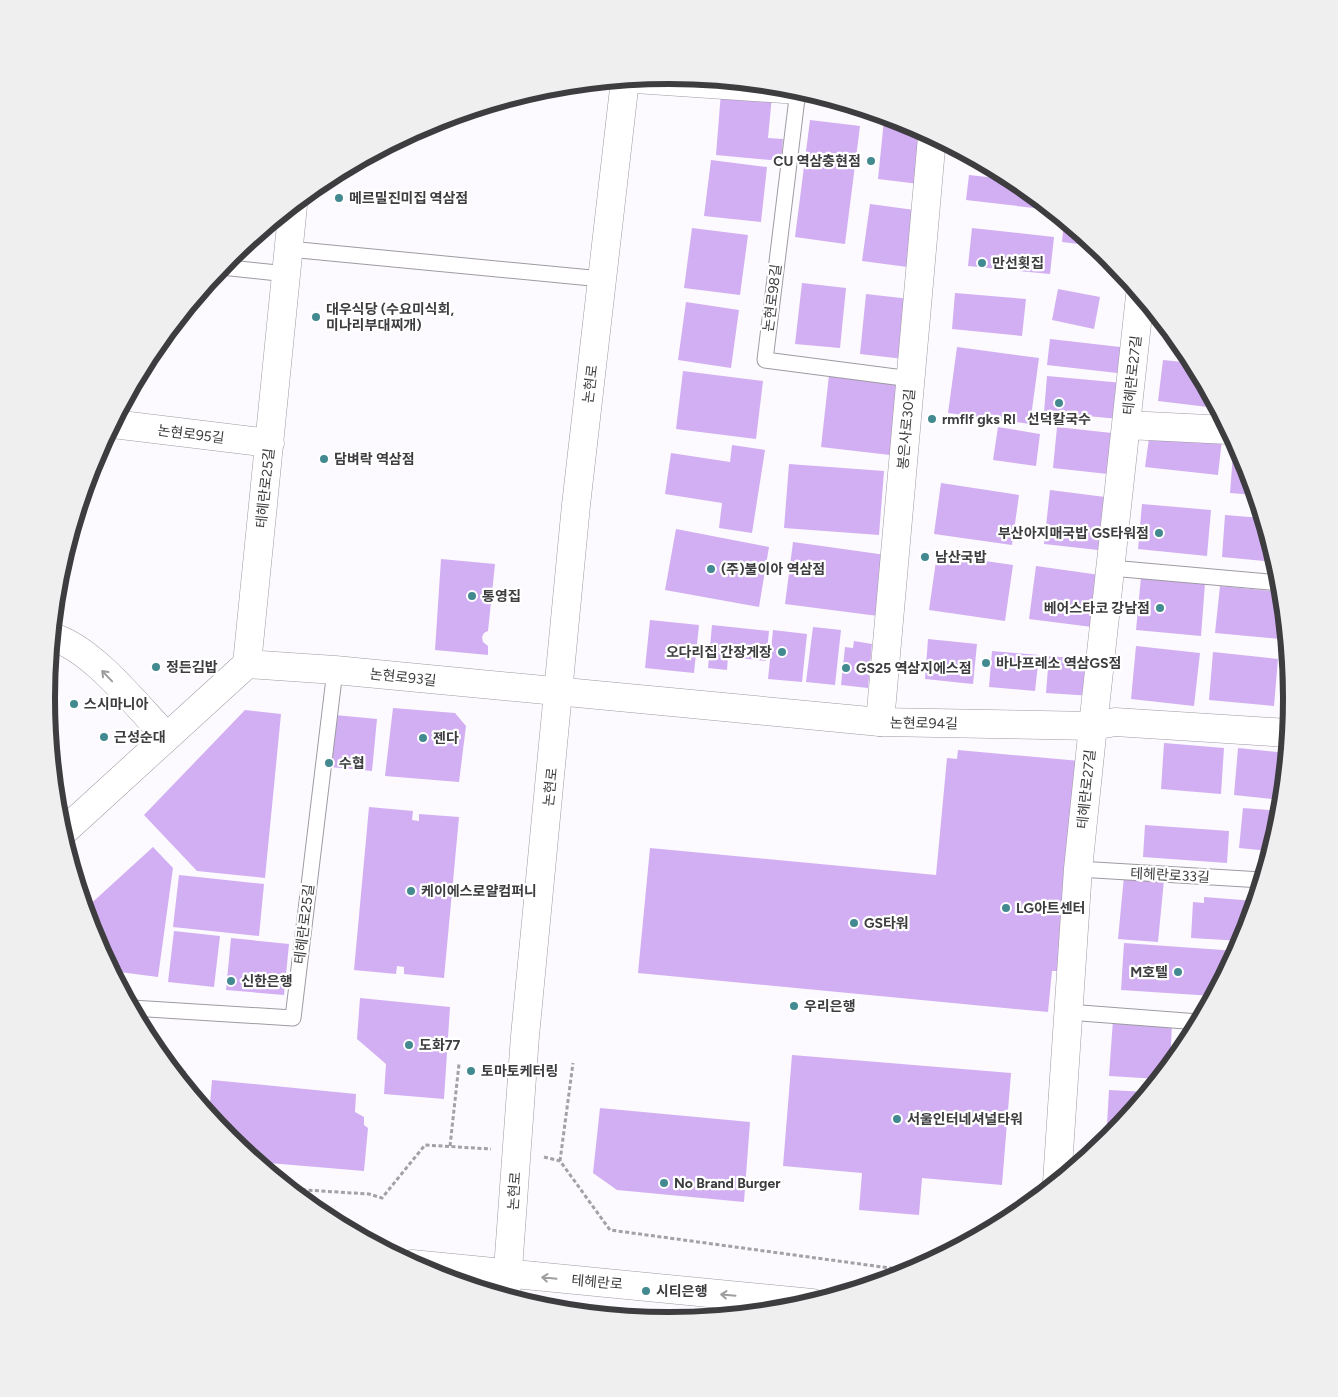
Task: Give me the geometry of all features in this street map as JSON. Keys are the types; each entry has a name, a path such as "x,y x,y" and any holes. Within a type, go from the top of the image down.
{"street":[{"name":"논현로","path":"507,1285 526,1036 560,693 576,505 624,86"},
{"name":"봉은사로30길","path":"880,722 931,144"},
{"name":"테헤란로25길","path":"247,664 292,213"},
{"name":"테헤란로27길","path":"1063,1169 1068,1012 1078,869 1139,304"},
{"name":"논현로95길","path":"119,425 270,443"},
{"name":"테헤란로27길","path":"1127,425 1221,430"},
{"path":"58,638 64,640 87,655 166,736"},
{"name":"논현로93길","path":"247,664 334,670 560,693"},
{"path":"69,827 247,664"},
{"name":"논현로94길","path":"560,693 880,722 1093,726 1116,722 1282,733"},
{"name":"테헤란로","path":"453,1273 507,1285 786,1301"}],"lane":[{"name":"논현로98길","path":"797,98 765,360 911,380"},
{"path":"233,266 288,261 602,279"},
{"path":"1111,568 1272,582"},
{"name":"테헤란로25길","path":"139,1008 293,1018 334,670"},
{"name":"테헤란로33길","path":"1078,869 1255,880"},
{"path":"1068,1012 1191,1021"}],"path":[{"path":"573,1063 560,1161 610,1230 896,1269"},
{"path":"450,1146 459,1064"},
{"path":"300,1190 369,1194 382,1198 425,1144"}],"building":[{"path":"721,92 772,96 768,138 783,139 781,161 716,155"},
{"path":"810,120 860,126 845,244 795,237"},
{"path":"884,124 923,140 919,184 878,179"},
{"path":"711,160 767,167 761,222 704,216"},
{"path":"969,175 993,178 1040,209 966,200"},
{"path":"870,204 922,211 915,268 862,261"},
{"path":"692,228 748,235 740,295 684,288"},
{"path":"972,228 1054,237 1050,274 968,266"},
{"path":"1063,228 1082,245 1062,242"},
{"path":"802,283 846,288 840,348 795,344"},
{"path":"1058,289 1100,297 1094,329 1052,320"},
{"path":"955,293 1026,299 1022,336 952,329"},
{"path":"866,294 910,299 904,359 860,354"},
{"path":"686,302 739,310 731,368 678,360"},
{"path":"1050,339 1129,348 1126,374 1047,365"},
{"path":"957,347 1039,358 1030,424 948,413"},
{"path":"1163,360 1183,362 1210,407 1158,401"},
{"path":"683,371 763,381 756,439 676,429"},
{"path":"829,375 899,383 890,455 821,447"},
{"path":"1047,376 1123,383 1119,419 1044,412"},
{"path":"998,427 1040,434 1036,466 993,460"},
{"path":"1057,427 1121,434 1117,475 1053,468"},
{"path":"1150,431 1222,439 1218,475 1145,467"},
{"path":"732,445 765,450 752,533 719,528 722,503 665,494 671,453 730,462"},
{"path":"1233,457 1248,494 1230,493"},
{"path":"789,464 884,471 879,535 784,528"},
{"path":"941,483 1019,495 1012,545 934,534"},
{"path":"1050,490 1113,498 1107,551 1044,544"},
{"path":"1142,504 1211,510 1207,556 1138,549"},
{"path":"1225,515 1255,517 1267,561 1222,557"},
{"path":"676,529 769,547 759,607 665,590"},
{"path":"793,542 886,555 878,616 785,604"},
{"path":"937,554 1013,565 1005,621 929,610"},
{"path":"441,559 495,564 488,631 482,637 483,642 488,646 488,655 435,650"},
{"path":"1036,566 1107,576 1100,628 1029,619"},
{"path":"1141,577 1205,583 1201,636 1136,630"},
{"path":"1220,586 1273,591 1280,639 1215,633"},
{"path":"650,620 699,625 694,673 645,668"},
{"path":"712,625 769,631 766,661 728,657 727,670 708,668"},
{"path":"813,627 841,630 835,685 806,682"},
{"path":"773,630 807,634 802,682 768,679"},
{"path":"928,639 977,644 973,684 925,679"},
{"path":"854,641 872,644 868,688 841,685 845,647 853,648"},
{"path":"1136,646 1200,653 1194,706 1131,699"},
{"path":"992,651 1039,655 1035,691 989,687"},
{"path":"1213,652 1278,659 1274,706 1209,700"},
{"path":"1049,656 1096,660 1093,696 1046,693"},
{"path":"393,708 455,713 466,726 459,782 385,776"},
{"path":"245,710 281,714 265,878 197,871 144,815"},
{"path":"335,715 377,719 372,771 330,767"},
{"path":"1164,743 1224,748 1221,794 1161,789"},
{"path":"1238,748 1281,752 1274,799 1234,795"},
{"name":"GS타워","path":"958,750 1080,761 1061,971 1052,971 1048,1012 638,973 650,848 936,875 947,758 957,759"},
{"path":"369,807 413,811 412,820 419,821 419,814 459,817 444,978 404,974 404,967 397,966 396,974 354,970"},
{"path":"1243,808 1272,810 1264,850 1239,848"},
{"path":"1145,825 1229,831 1227,863 1143,857"},
{"path":"153,847 173,868 158,977 119,972 91,904"},
{"path":"179,875 264,884 259,936 173,927"},
{"path":"1124,876 1164,880 1158,942 1118,939"},
{"path":"1204,897 1248,900 1233,940 1191,938 1193,902 1204,903"},
{"path":"174,931 220,936 214,987 168,982"},
{"path":"231,938 289,944 284,995 226,990"},
{"path":"1124,943 1228,950 1207,996 1121,990"},
{"path":"360,998 450,1007 444,1099 384,1094 386,1064 357,1039"},
{"path":"1113,1020 1172,1024 1171,1052 1151,1079 1109,1076"},
{"path":"1183,1027 1188,1027 1182,1036"},
{"name":"서울인터네셔널타워","path":"792,1055 1011,1073 1002,1185 922,1178 919,1215 859,1210 862,1173 783,1166"},
{"path":"212,1080 356,1094 355,1112 364,1117 364,1125 368,1128 364,1171 267,1163 235,1133 210,1106"},
{"path":"1109,1090 1140,1092 1131,1103 1107,1129"},
{"path":"600,1108 750,1122 744,1202 617,1190 593,1173"}],"place":[{"name":"CU 역삼충현점","path":"871,161"},
{"name":"메르밀진미집 역삼점","path":"339,198"},
{"name":"만선횟집","path":"982,263"},
{"name":"대우식당 (수요미식회, 미나리부대찌개)","path":"316,317"},
{"name":"선덕칼국수","path":"1059,403"},
{"name":"rmflf gks Rl","path":"932,419"},
{"name":"담벼락 역삼점","path":"324,459"},
{"name":"부산아지매국밥 GS타워점","path":"1159,533"},
{"name":"남산국밥","path":"925,557"},
{"name":"(주)불이아 역삼점","path":"711,569"},
{"name":"통영집","path":"472,596"},
{"name":"베어스타코 강남점","path":"1160,608"},
{"name":"오다리집 간장게장","path":"782,652"},
{"name":"바나프레소 역삼GS점","path":"986,663"},
{"name":"정든김밥","path":"156,667"},
{"name":"GS25 역삼지에스점","path":"846,668"},
{"name":"스시마니아","path":"74,704"},
{"name":"근성순대","path":"104,737"},
{"name":"젠다","path":"423,738"},
{"name":"수협","path":"329,763"},
{"name":"케이에스로얄컴퍼니","path":"411,891"},
{"name":"LG아트센터","path":"1006,908"},
{"name":"GS타워","path":"854,923"},
{"name":"M호텔","path":"1178,972"},
{"name":"신한은행","path":"231,981"},
{"name":"우리은행","path":"794,1006"},
{"name":"도화77","path":"409,1045"},
{"name":"토마토케터링","path":"471,1071"},
{"name":"서울인터네셔널타워","path":"897,1119"},
{"name":"No Brand Burger","path":"664,1183"},
{"name":"시티은행","path":"646,1291"}]}
